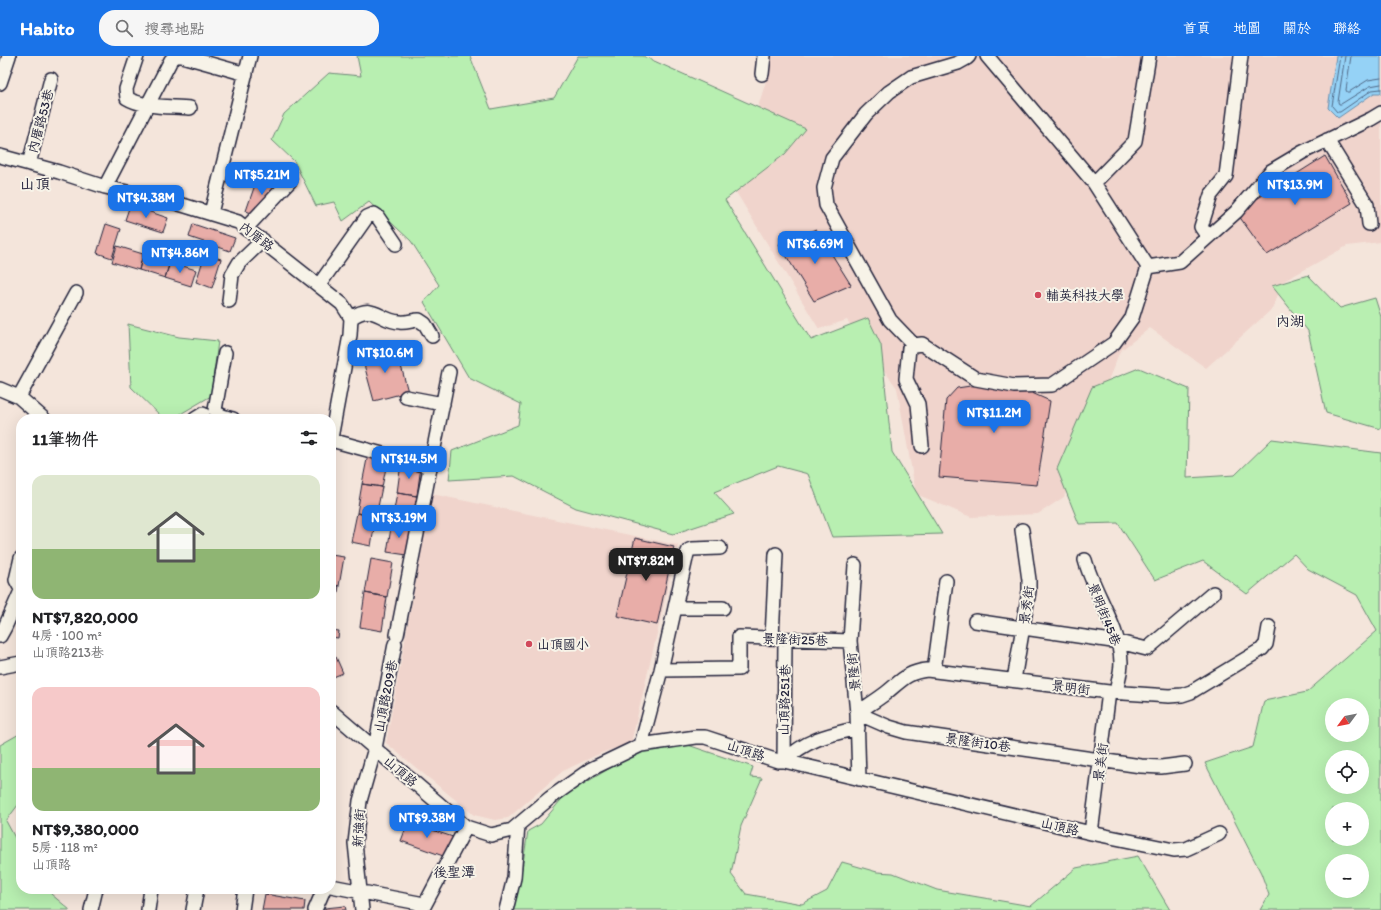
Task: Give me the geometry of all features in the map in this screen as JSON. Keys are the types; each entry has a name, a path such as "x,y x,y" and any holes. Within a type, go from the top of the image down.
{"street":[{"path":"0,83 9,56"},
{"path":"137,56 126,88 127,98 133,102 190,108"},
{"path":"105,186 171,60 176,56 182,56 246,74"},
{"path":"211,213 250,56"},
{"path":"762,74 764,56"},
{"path":"914,345 890,320 826,205 824,188 832,158 866,114 888,92 911,77 958,63 969,56"},
{"path":"987,56 1094,183 1148,267"},
{"path":"1094,183 1135,141 1149,56"},
{"path":"1208,237 1201,227 1211,195 1226,176 1241,56"},
{"name":"內厝路53巷","path":"28,164 52,79"},
{"path":"1148,267 1180,262 1236,212 1271,171 1303,152 1381,113"},
{"path":"1327,140 1367,205 1369,224"},
{"name":"內厝路","path":"0,156 105,186 211,213 238,222 247,227 342,304 351,318"},
{"path":"247,227 290,181"},
{"path":"319,285 367,217 374,214 377,216 396,244"},
{"path":"229,301 232,275 239,263 263,240"},
{"path":"922,446 918,404 906,379 909,348 914,345 922,344 976,378 1014,386 1052,384 1114,343 1132,318 1148,267"},
{"path":"19,396 76,293"},
{"path":"336,414 350,335 351,318 366,311 401,322 419,320 425,324 432,336"},
{"path":"220,414 215,410 225,353"},
{"name":"山頂路209巷","path":"375,748 449,372"},
{"path":"0,389 19,396 39,414"},
{"path":"406,397 443,404"},
{"path":"336,440 430,467"},
{"name":"景秀街","path":"1014,680 1029,591 1029,580 1022,530"},
{"path":"641,746 661,670 687,554 689,550 720,548"},
{"path":"772,638 776,554"},
{"name":"景明街45巷","path":"1085,560 1118,642 1121,662 1113,692"},
{"name":"景隆街","path":"855,565 850,641 858,713 859,779"},
{"path":"934,671 946,581"},
{"path":"975,621 1118,642 1147,649 1213,593"},
{"path":"0,636 16,602"},
{"path":"675,608 723,608"},
{"name":"景明街","path":"858,713 908,675 916,672 934,671 1113,692 1169,696 1182,695 1191,692 1262,649 1266,644 1269,627"},
{"name":"景隆街25巷","path":"661,670 739,669 739,637 850,641"},
{"name":"山頂路251巷","path":"784,761 785,639"},
{"path":"0,667 16,664"},
{"name":"景美街","path":"1091,833 1101,760 1113,692"},
{"name":"景隆街10巷","path":"858,713 889,727 906,732 1142,766 1161,767 1185,764"},
{"name":"山頂路","path":"336,715 466,827 491,835 512,830 550,798 591,769 641,746 696,737 706,737 778,761 784,761 1091,833 1174,850 1186,849 1219,834"},
{"path":"784,761 793,752 821,737 858,728"},
{"name":"新強街","path":"362,910 355,843 360,801 375,748"},
{"path":"506,910 514,878 518,825"},
{"path":"336,887 423,907 466,827"},
{"path":"91,910 95,894"},
{"path":"148,910 150,894"},
{"path":"193,910 196,894"},
{"path":"242,910 244,894"},
{"path":"315,910 322,894"}],"shaded area":[{"name":"輔英科技大學","path":"772,56 1381,56 1381,242 1347,246 1284,281 1272,309 1206,368 1150,328 1120,351 1086,435 1064,497 1038,514 971,517 916,494 897,388 847,320 819,329 733,187 767,78"},
{"name":"山頂國小","path":"432,494 678,545 631,743 601,753 563,771 508,818 495,820 474,815 386,743"}],"green space":[{"path":"357,56 470,56 491,109 554,98 578,56 643,56 806,129 785,154 725,200 811,340 868,318 881,345 892,452 942,534 832,537 808,474 778,466 714,492 734,514 673,534 576,508 514,476 449,480 452,451 518,425 521,404 469,378 424,302 439,285 411,241 369,202 343,221 334,202 316,206 294,161 272,140 284,114 329,73 361,76"},
{"path":"1308,275 1340,308 1375,298 1381,317 1381,429 1326,413 1308,331 1272,286"},
{"path":"128,324 179,337 218,341 211,396 180,414 159,414 131,387"},
{"path":"1139,368 1189,389 1187,478 1235,475 1272,439 1381,453 1381,910 1260,910 1269,895 1261,873 1205,763 1253,747 1264,701 1307,692 1377,631 1357,595 1308,569 1294,554 1247,594 1203,561 1155,580 1118,523 1079,524 1057,469 1092,387"},
{"path":"16,736 16,808 6,821 16,840 16,894 51,894 70,910 0,910 0,745"},
{"path":"682,743 753,767 750,777 762,778 741,826 731,874 746,894 802,904 827,891 842,862 877,872 893,873 937,890 1031,906 1076,868 1138,856 1170,910 506,910 522,869 528,831 541,824 565,795 640,750"}],"water":[{"path":"1336,56 1381,56 1381,93 1374,93 1338,118 1328,108"}],"building":[{"path":"1325,156 1352,203 1267,255 1236,212"},
{"path":"264,175 270,177 269,179 280,183 272,197 265,218 246,211 258,176 263,177"},
{"path":"130,205 168,218 163,232 125,220"},
{"path":"106,224 121,229 112,258 97,253"},
{"path":"193,224 235,238 230,251 189,237"},
{"path":"816,229 851,285 814,301 779,244"},
{"path":"117,246 143,254 139,270 112,262"},
{"path":"143,254 170,262 165,278 139,270"},
{"path":"205,254 221,259 212,288 196,282"},
{"path":"170,262 196,270 191,286 165,278"},
{"path":"396,347 408,392 374,401 362,357"},
{"path":"977,385 1032,387 1032,393 1050,401 1037,485 939,477 946,400 957,388"},
{"path":"368,454 388,458 382,487 362,484"},
{"path":"401,463 421,466 417,496 397,493"},
{"path":"362,484 382,487 376,517 357,513"},
{"path":"397,493 417,496 412,526 392,522"},
{"path":"357,513 376,517 371,546 351,542"},
{"path":"392,522 412,526 407,555 387,552"},
{"path":"635,538 674,547 657,625 617,616"},
{"path":"336,556 344,557 339,586 336,586"},
{"path":"371,559 393,563 387,597 365,593"},
{"path":"336,586 339,586 336,603"},
{"path":"365,593 387,597 382,631 360,627"},
{"path":"336,631 339,631 338,638 336,638"},
{"path":"336,657 343,673 336,676"},
{"path":"408,822 453,837 446,857 401,841"},
{"path":"265,894 305,901 304,910 262,910"},
{"path":"345,906 346,910 325,910 325,908"}],"place":[{"name":"輔英科技大學","path":"1038,295"},
{"name":"山頂國小","path":"529,644"}],"district":[{"name":"山頂","path":"35,184"},
{"name":"内湖","path":"1290,321"},
{"name":"後聖潭","path":"454,872"}]}
